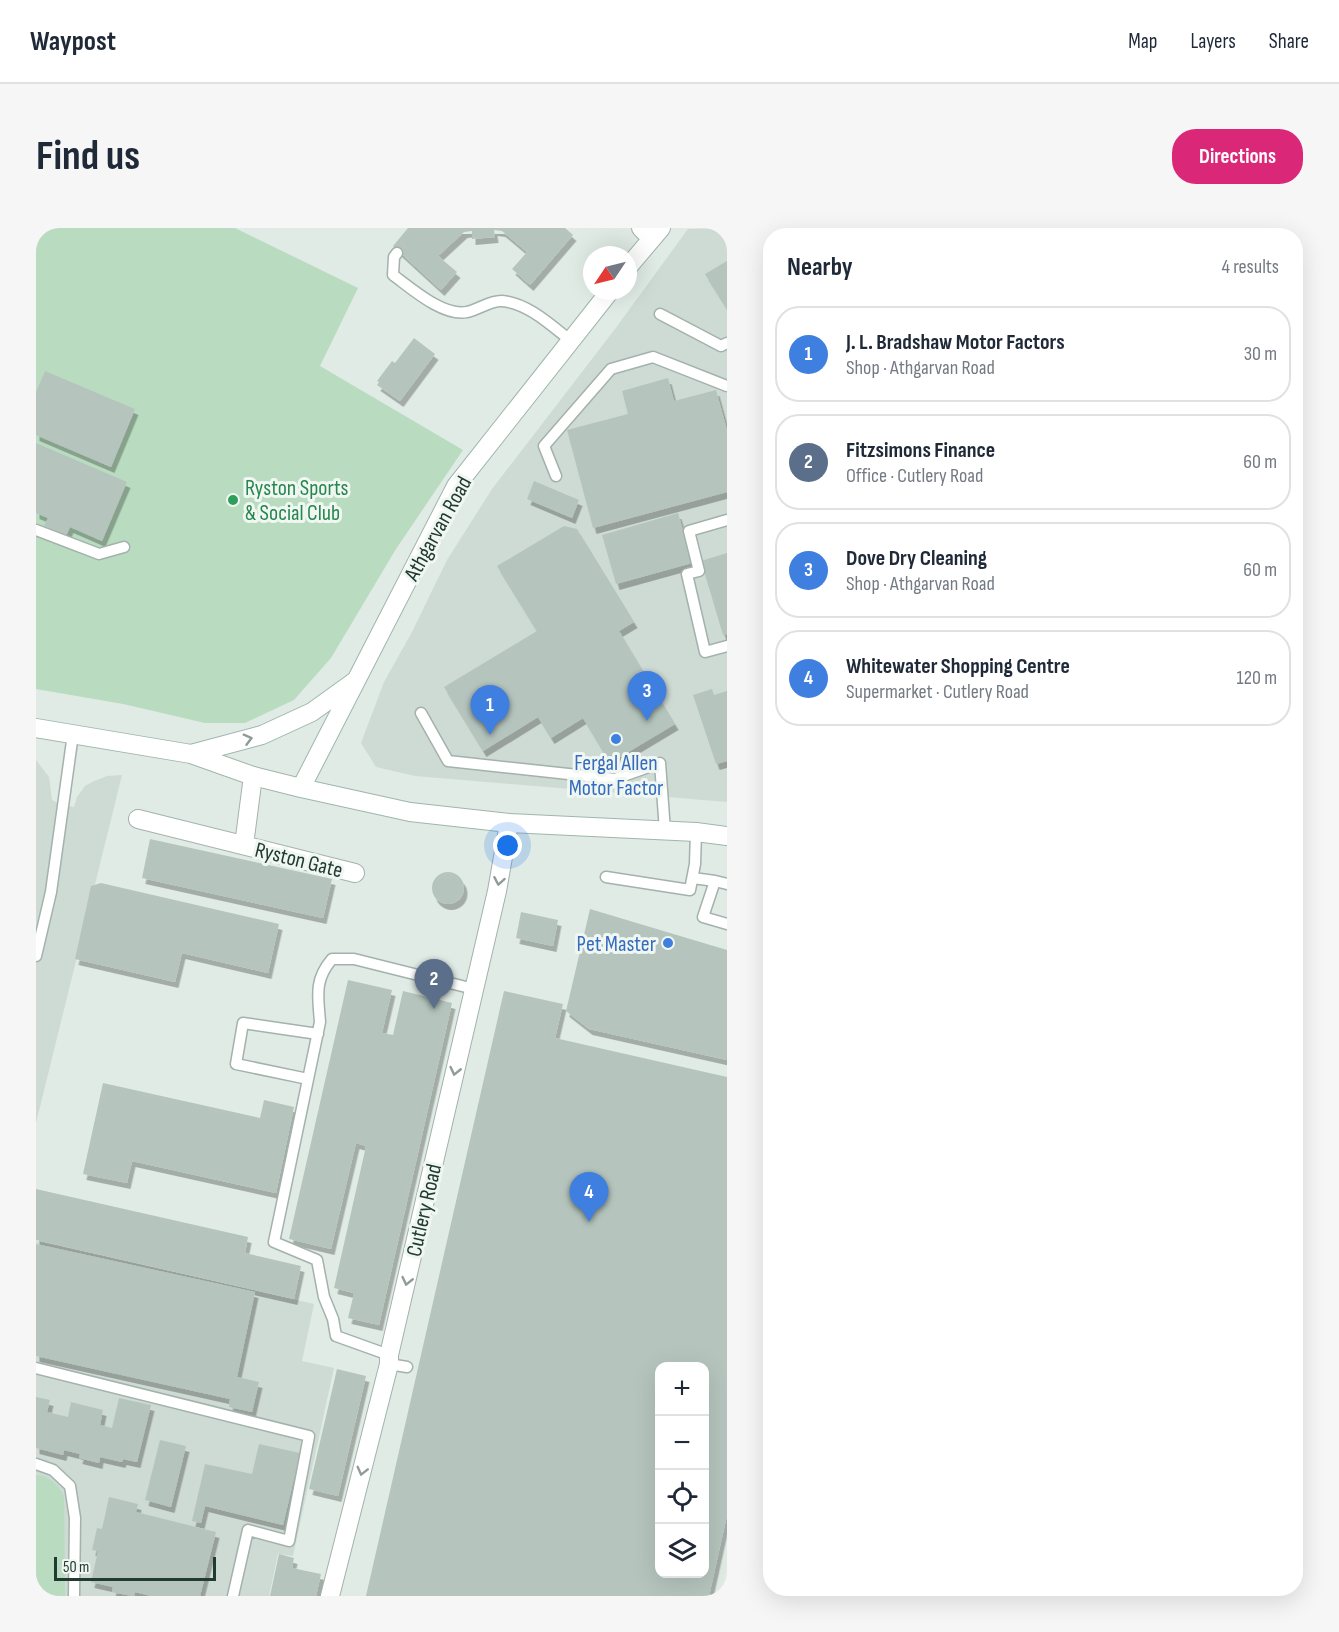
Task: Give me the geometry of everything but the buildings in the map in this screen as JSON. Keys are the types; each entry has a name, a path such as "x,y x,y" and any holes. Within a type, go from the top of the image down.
{"main road":[{"path":"637,253 651,231"},
{"name":"Athgarvan Road","path":"301,788 456,486 602,300"},
{"path":"191,754 262,735 312,712 358,679"},
{"path":"36,728 191,754 253,776 410,812 509,823 696,832 727,836"},
{"name":"Ryston Gate","path":"244,846 253,776"},
{"name":"Ryston Gate","path":"138,819 355,873"},
{"name":"Cutlery Road","path":"330,1596 395,1362 497,891 509,823"}],"lane":[{"path":"397,254 394,257 393,275 419,295 446,310 464,313 500,301 517,304 571,341"},
{"path":"660,314 721,346 727,343"},
{"path":"556,476 544,446 611,369 653,357 727,386"},
{"path":"727,520 689,531 699,571 687,574 705,652 727,646"},
{"path":"36,530 99,554 124,547"},
{"path":"421,713 448,761 615,779 660,763 665,831"},
{"path":"36,956 51,892 73,734"},
{"path":"606,876 690,890 695,864 696,832"},
{"path":"693,878 727,884"},
{"path":"715,881 703,917 727,924"},
{"path":"395,1362 336,1336 333,1319 324,1297 317,1260 274,1242 318,1035 320,1022 318,991 321,972 333,959 354,959 474,989"},
{"path":"308,1079 236,1064 243,1023 318,1035"},
{"path":"36,1368 309,1436 289,1541 248,1530 233,1596"},
{"path":"36,1464 53,1470 70,1486 75,1518 74,1596"}],"shaded area":[{"path":"727,228 727,802 415,776 376,767 361,743 384,682 412,632 447,560 492,489 637,300 688,229"},
{"path":"36,760 49,777 52,800 62,805 74,807 77,797 85,786 92,782 107,776 122,775 36,1123"},
{"path":"36,1241 314,1304 302,1361 334,1368 293,1556 278,1554 269,1596 36,1596"}],"green space":[{"name":"Ryston Sports & Social Club","path":"36,228 235,228 358,288 320,366 463,450 396,549 331,658 294,700 245,723 205,723 123,704 36,689"},
{"path":"36,1475 53,1481 64,1496 65,1596 36,1596"}],"place":[{"name":"Ryston Sports & Social Club","path":"233,500"},
{"name":"Dove Dry Cleaning","path":"647,721"},
{"name":"J. L. Bradshaw Motor Factors","path":"490,735"},
{"name":"Fergal Allen Motor Factor","path":"616,739"},
{"name":"Pet Master","path":"668,943"},
{"name":"Fitzsimons Finance","path":"434,1009"},
{"name":"Whitewater Shopping Centre","path":"589,1222"}]}
